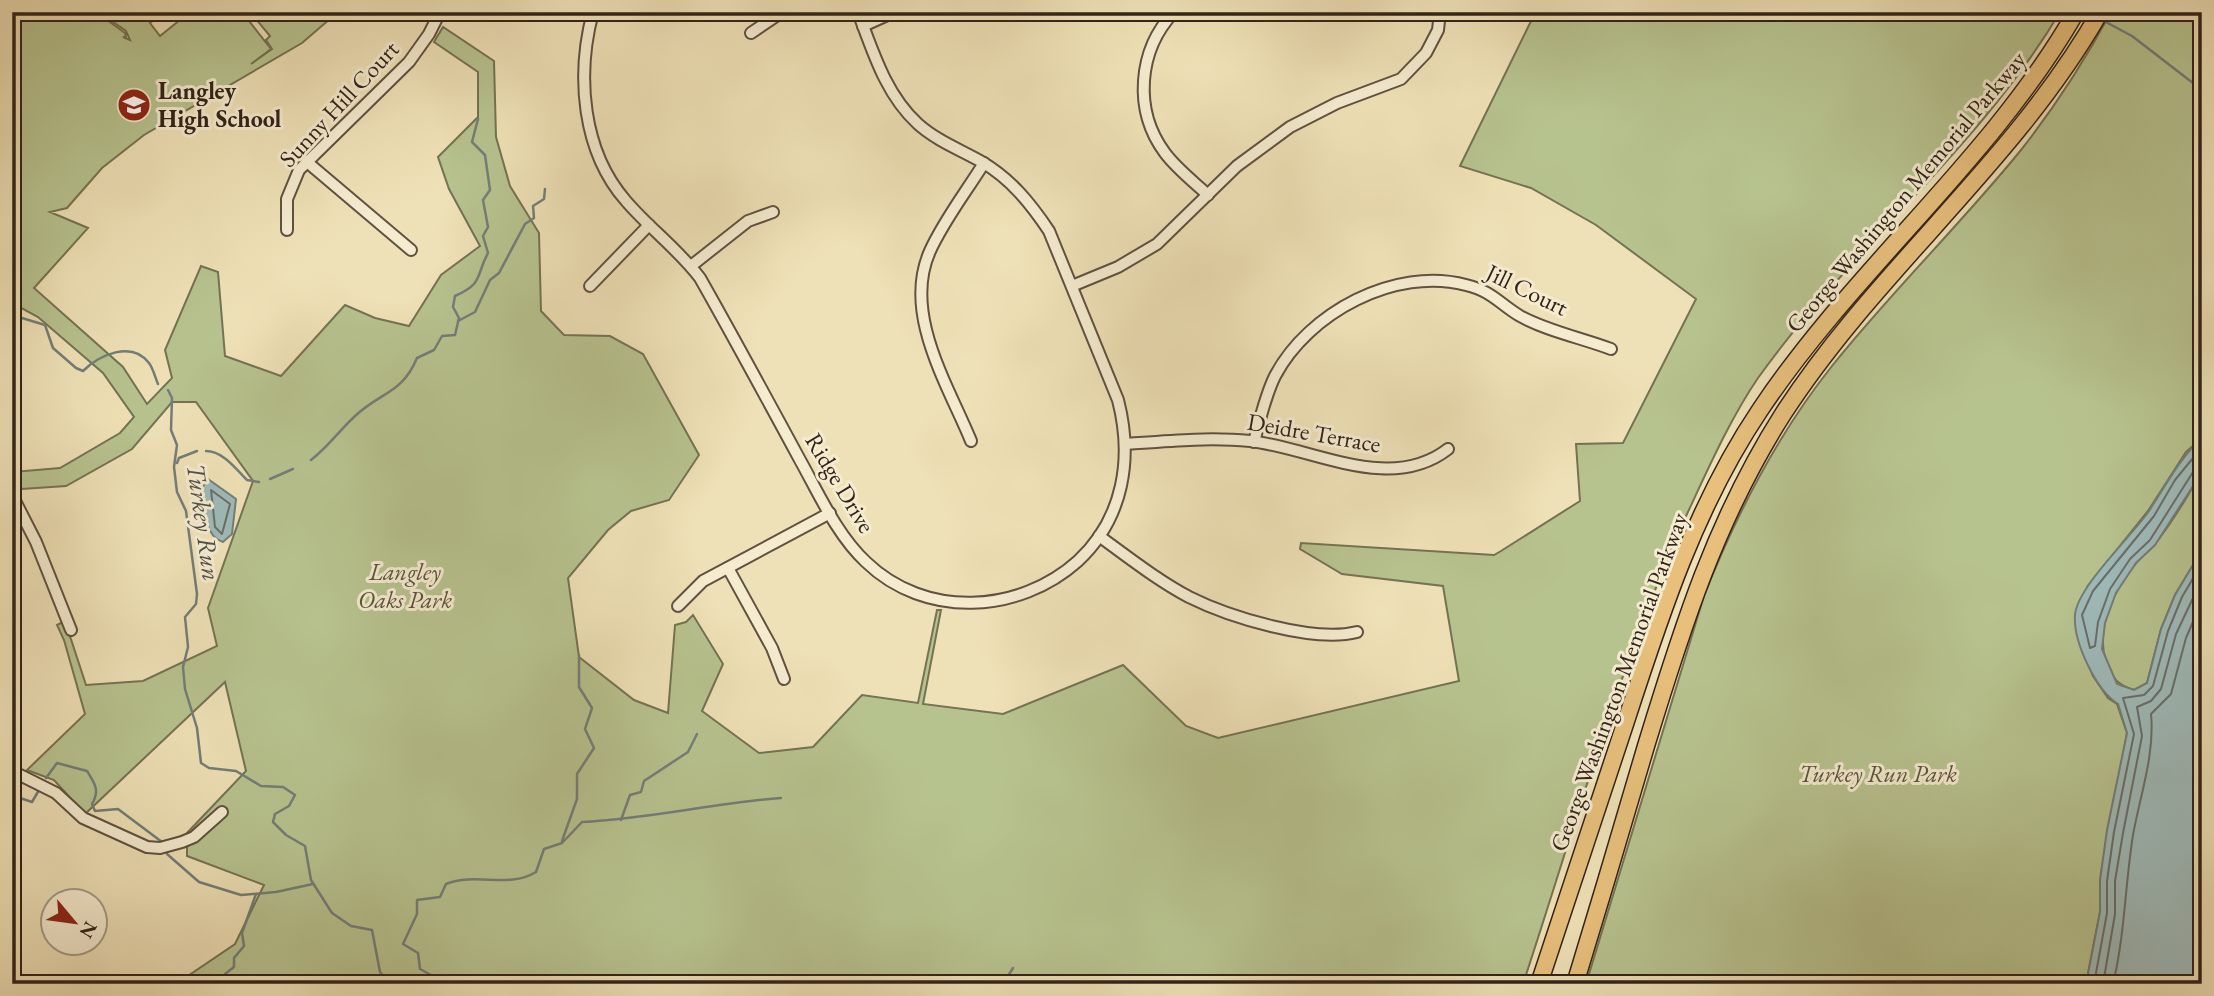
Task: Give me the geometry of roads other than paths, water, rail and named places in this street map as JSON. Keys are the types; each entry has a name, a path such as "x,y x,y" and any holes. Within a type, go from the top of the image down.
{"highway":[{"name":"George Washington Memorial Parkway","path":"1539,984 1656,630 1684,553 1712,492 1760,411 1796,359 2007,115 2076,12"},
{"name":"George Washington Memorial Parkway","path":"1575,984 1687,612 1726,517 1757,456 1833,346 2011,141 2070,62 2100,12"}],"street":[{"name":"Sunny Hill Court","path":"288,230 286,210 289,189 307,162 409,62 429,34 440,12"},
{"name":"Ridge Drive","path":"593,12 586,89 592,141 617,191 691,266 830,513 854,549 878,573 919,595 954,603 992,602 1043,586 1070,567 1099,537 1120,494 1126,444 1118,400 1072,286 1038,215 1013,186 984,163 930,134 904,110 883,76 858,12"},
{"path":"751,33 782,12"},
{"path":"863,26 894,12"},
{"path":"1174,12 1149,53 1143,80 1145,107 1151,128 1165,153 1208,195"},
{"path":"1072,286 1148,250 1237,166 1290,127 1337,103 1393,83 1411,71 1434,39 1440,12"},
{"path":"307,162 411,250"},
{"path":"971,441 927,335 922,285 930,251 984,163"},
{"path":"691,266 748,221 773,212"},
{"path":"590,286 649,225"},
{"name":"Jill Court","path":"1254,442 1269,390 1298,343 1341,308 1393,286 1418,282 1463,284 1489,292 1520,316 1611,349"},
{"name":"Deidre Terrace","path":"1126,444 1218,440 1254,442 1367,467 1395,468 1421,464 1448,449"},
{"path":"12,495 36,542 71,630"},
{"path":"678,606 703,581 830,513"},
{"path":"1099,537 1165,582 1206,604 1284,628 1335,636 1357,632"},
{"path":"728,568 772,648 784,679"},
{"path":"12,771 56,793 83,818 146,847 160,848 182,842 194,836 222,812"}],"water":[{"path":"2202,438 2202,469 2155,545 2136,563 2116,593 2105,623 2102,649 2117,684 2134,690 2147,683 2161,629 2175,595 2202,550 2202,984 2086,984 2100,912 2100,880 2107,830 2127,733 2118,704 2094,677 2082,651 2075,615 2085,590 2095,576 2149,511 2180,463"},
{"path":"208,479 236,499 232,534 223,542 212,534 206,520 202,488"}],"waterway":[{"path":"2102,20 2132,36 2202,90"},
{"path":"311,460 364,409 397,386 417,358 434,350 442,336 455,335 459,318 453,307 455,296 475,283 488,253 483,236 488,227 483,200 490,190 485,155 472,142 478,119"},
{"path":"458,321 475,312 490,280 499,273 525,224 534,218 533,206 544,199 545,189"},
{"name":"Turkey Run","path":"12,315 45,325 53,348 76,368 83,371 106,355 116,352 134,352 149,363 158,384"},
{"name":"Turkey Run","path":"168,390 172,398 171,430 177,445 174,467 177,492 186,511 197,594 196,604 185,617 188,647 183,667 185,689 197,728 201,763 209,768 236,771 261,786 283,787 295,795 289,806 275,814 273,822 286,835 305,846 311,880 332,913 351,926 372,930 380,972 390,984"},
{"path":"177,463 179,458 197,451"},
{"path":"206,451 224,457 247,480 259,482"},
{"path":"270,479 293,469"},
{"path":"562,841 577,799 577,774 594,748 585,729 592,708 579,687 579,655"},
{"path":"621,820 630,795 641,792 644,781 688,752 697,734"},
{"path":"46,778 57,763 87,771 96,787 92,804 95,811 118,809 162,842"},
{"path":"12,800 17,797 32,802 39,790"},
{"path":"430,984 431,975 420,969 418,953 403,944 417,914 417,900 440,897 446,884 469,879 514,879 536,872 544,849 562,843 582,822 781,798"},
{"path":"167,854 199,882 241,895 276,892 313,884"},
{"path":"225,984 225,974 234,967 234,958 244,946 242,933 256,894"},
{"path":"1003,984 1013,968"}],"place":[{"name":"Langley High School","path":"134,105"}],"park label":[{"name":"Langley Oaks Park","path":"405,586"},
{"name":"Turkey Run Park","path":"1878,774"}]}
